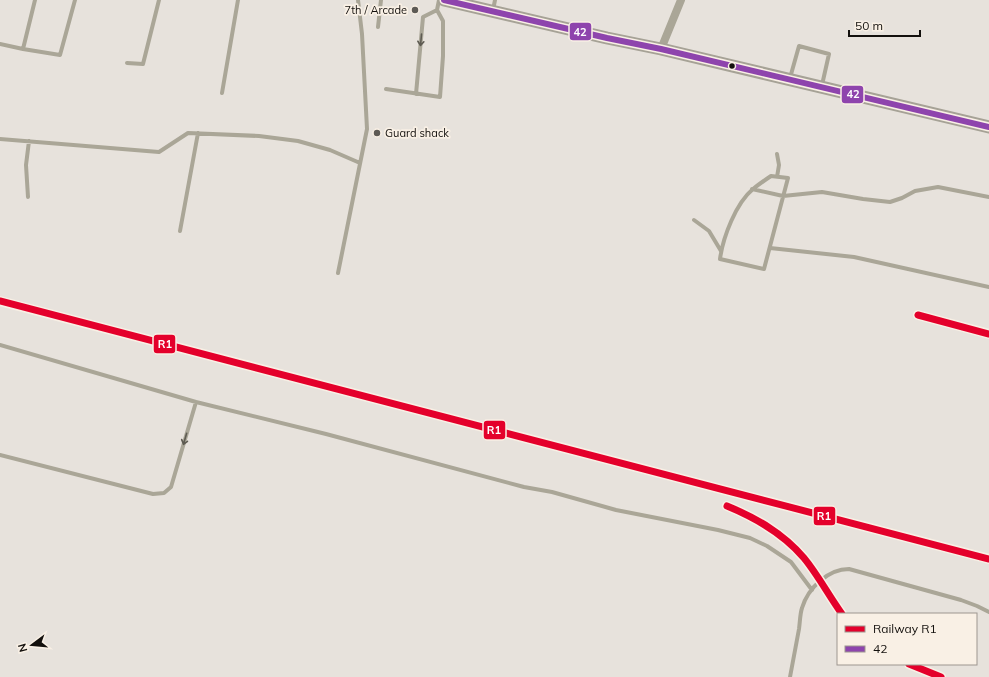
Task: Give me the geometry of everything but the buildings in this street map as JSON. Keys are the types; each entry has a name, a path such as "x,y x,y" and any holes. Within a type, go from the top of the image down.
{"main road":[{"path":"440,5 494,6 607,38 660,49 989,127"}],"street":[{"path":"660,49 681,0"}],"lane":[{"path":"23,49 35,0"},
{"path":"0,44 60,55 75,0"},
{"path":"127,62 143,64 159,0"},
{"path":"222,93 238,0"},
{"path":"338,273 367,128 362,34 358,0"},
{"path":"378,27 381,0"},
{"path":"386,90 440,97 443,56 443,21 439,0"},
{"path":"416,94 422,17 440,5"},
{"path":"790,80 799,46 829,54 822,88"},
{"path":"0,138 159,152 188,133 258,136 298,141 330,150 360,163"},
{"path":"180,231 198,133"},
{"path":"28,197 26,165 29,141"},
{"path":"777,154 779,165 777,177"},
{"path":"771,176 777,177 788,178 764,270 720,259 724,238 735,212 752,189 771,176"},
{"path":"752,189 783,196 822,192 890,202 915,191 938,187 989,197"},
{"path":"694,220 709,231 721,252"},
{"path":"770,248 854,257 989,287"},
{"path":"0,345 196,402 326,434 524,487 552,492 616,510 718,530 750,538 767,546 791,562 812,590"},
{"path":"0,455 153,494 164,493 171,487 196,402"},
{"path":"790,677 802,607 812,590 820,581 835,570 849,569 961,600 989,612"}],"rail line":[{"name":"R1","path":"0,301 989,559"},
{"name":"R1","path":"918,315 989,334"},
{"name":"R1","path":"727,506 759,521 796,549 814,571 841,613"},
{"name":"R1","path":"911,665 941,677"}],"transit line":[{"name":"42","path":"444,0 661,49 989,127"}],"place":[{"name":"7th / Arcade","path":"415,10"},
{"name":"Guard shack","path":"377,133"}]}
